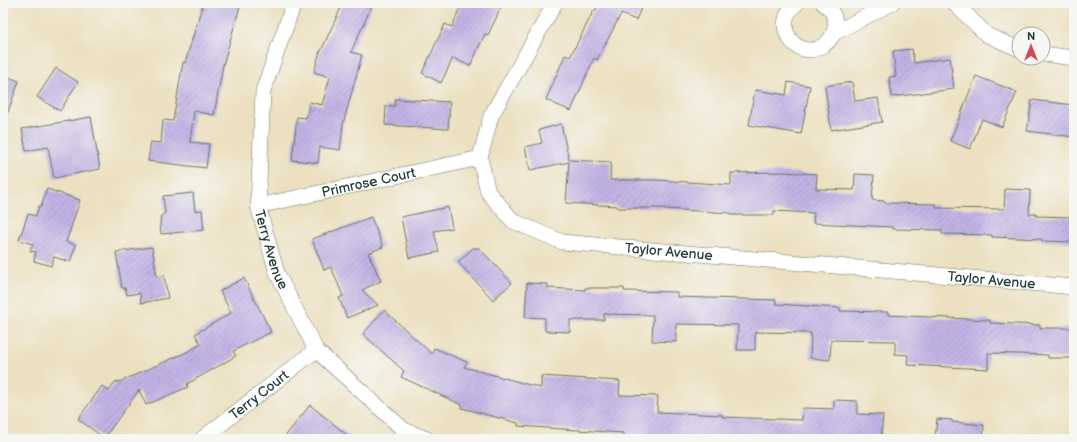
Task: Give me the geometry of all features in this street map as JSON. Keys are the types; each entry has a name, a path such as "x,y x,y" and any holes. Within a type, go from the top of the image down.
{"street":[{"name":"Terry Avenue","path":"294,3 263,90 258,206 277,274 316,350 404,430 427,439"},
{"name":"Taylor Avenue","path":"555,3 491,116 480,158 488,192 513,221 562,242 1074,287"},
{"path":"796,3 791,7 786,16 784,26 787,36 793,43 801,48 811,50 821,47 829,41 834,33 836,23 833,13 827,5 823,3"},
{"path":"834,33 892,3"},
{"path":"954,3 987,36 1011,46"},
{"path":"1051,55 1074,58"},
{"name":"Primrose Court","path":"258,206 480,158"},
{"name":"Terry Court","path":"202,439 316,350"}],"building":[{"path":"203,3 241,3 223,65 214,115 194,111 190,142 209,144 206,168 148,161 151,142 161,143 163,120 173,121 183,62 185,63"},
{"path":"343,3 373,3 351,52 362,55 343,124 340,150 320,147 318,163 292,160 297,117 306,118 310,102 322,105 330,77 314,72 320,51"},
{"path":"462,3 503,3 488,35 485,34 470,66 453,58 441,83 422,73 445,24 452,27"},
{"path":"596,3 643,3 636,20 621,14 597,60 594,58 571,111 546,100 565,55 570,57 594,10 595,11 598,4"},
{"path":"912,49 914,63 950,58 954,89 892,97 889,77 896,76 893,51"},
{"path":"56,68 78,82 60,111 37,97"},
{"path":"3,75 19,81 5,120 3,120"},
{"path":"976,76 1017,92 1002,127 982,119 970,149 950,141"},
{"path":"788,82 810,86 801,134 749,125 755,90 786,95"},
{"path":"852,82 855,101 878,98 882,122 831,130 825,86"},
{"path":"395,99 450,102 448,129 385,125 386,106 395,106"},
{"path":"1032,100 1074,105 1074,137 1027,131"},
{"path":"91,117 100,169 54,178 48,147 26,151 22,129"},
{"path":"561,124 569,160 611,162 610,180 658,180 731,185 731,173 783,172 817,174 816,189 854,190 855,174 874,175 872,200 885,201 885,203 936,204 936,208 1004,209 1005,189 1030,190 1029,214 1036,214 1036,216 1074,217 1074,242 992,237 992,235 942,234 942,230 892,229 892,227 813,223 814,213 774,211 774,215 731,215 731,213 665,208 617,208 617,206 566,203 569,162 530,170 525,147 542,143 539,130"},
{"path":"47,189 80,200 66,242 76,245 70,262 54,257 51,266 34,261 36,252 30,251 33,244 19,240 28,214 36,216 39,206 41,207"},
{"path":"193,193 195,211 202,210 204,230 161,234 161,216 165,213 163,196"},
{"path":"448,207 452,228 434,231 439,252 409,258 401,217"},
{"path":"371,217 383,247 368,253 381,281 362,290 378,305 347,318 339,298 343,296 331,267 324,270 312,239"},
{"path":"152,247 157,277 164,275 168,298 141,303 140,293 127,295 125,288 122,288 116,252"},
{"path":"473,248 479,248 512,283 493,300 458,262"},
{"path":"244,278 271,332 233,351 236,356 187,384 188,387 146,405 139,390 104,438 78,419 102,386 109,391 116,381 119,382 187,352 201,344 195,334 231,313 220,291"},
{"path":"527,283 548,284 548,288 585,290 585,288 624,288 624,291 677,292 677,297 776,300 776,304 840,308 840,311 888,312 888,315 990,320 990,323 1040,325 1040,328 1074,328 1074,358 1048,358 1048,355 988,353 988,369 907,365 908,355 895,354 895,341 831,340 830,360 810,358 811,333 755,332 755,350 737,350 738,325 676,324 676,342 652,341 653,315 604,314 604,320 570,320 570,332 545,331 545,318 525,317"},
{"path":"384,310 432,354 434,348 467,362 464,367 541,388 541,376 620,381 619,395 658,396 657,412 723,415 722,417 802,420 803,408 834,409 834,400 857,401 857,414 883,415 881,439 683,439 623,437 623,433 518,426 518,423 462,408 462,405 401,377 404,371 363,334"},
{"path":"310,405 352,439 283,439"},
{"path":"937,419 984,425 983,439 935,439"}]}
